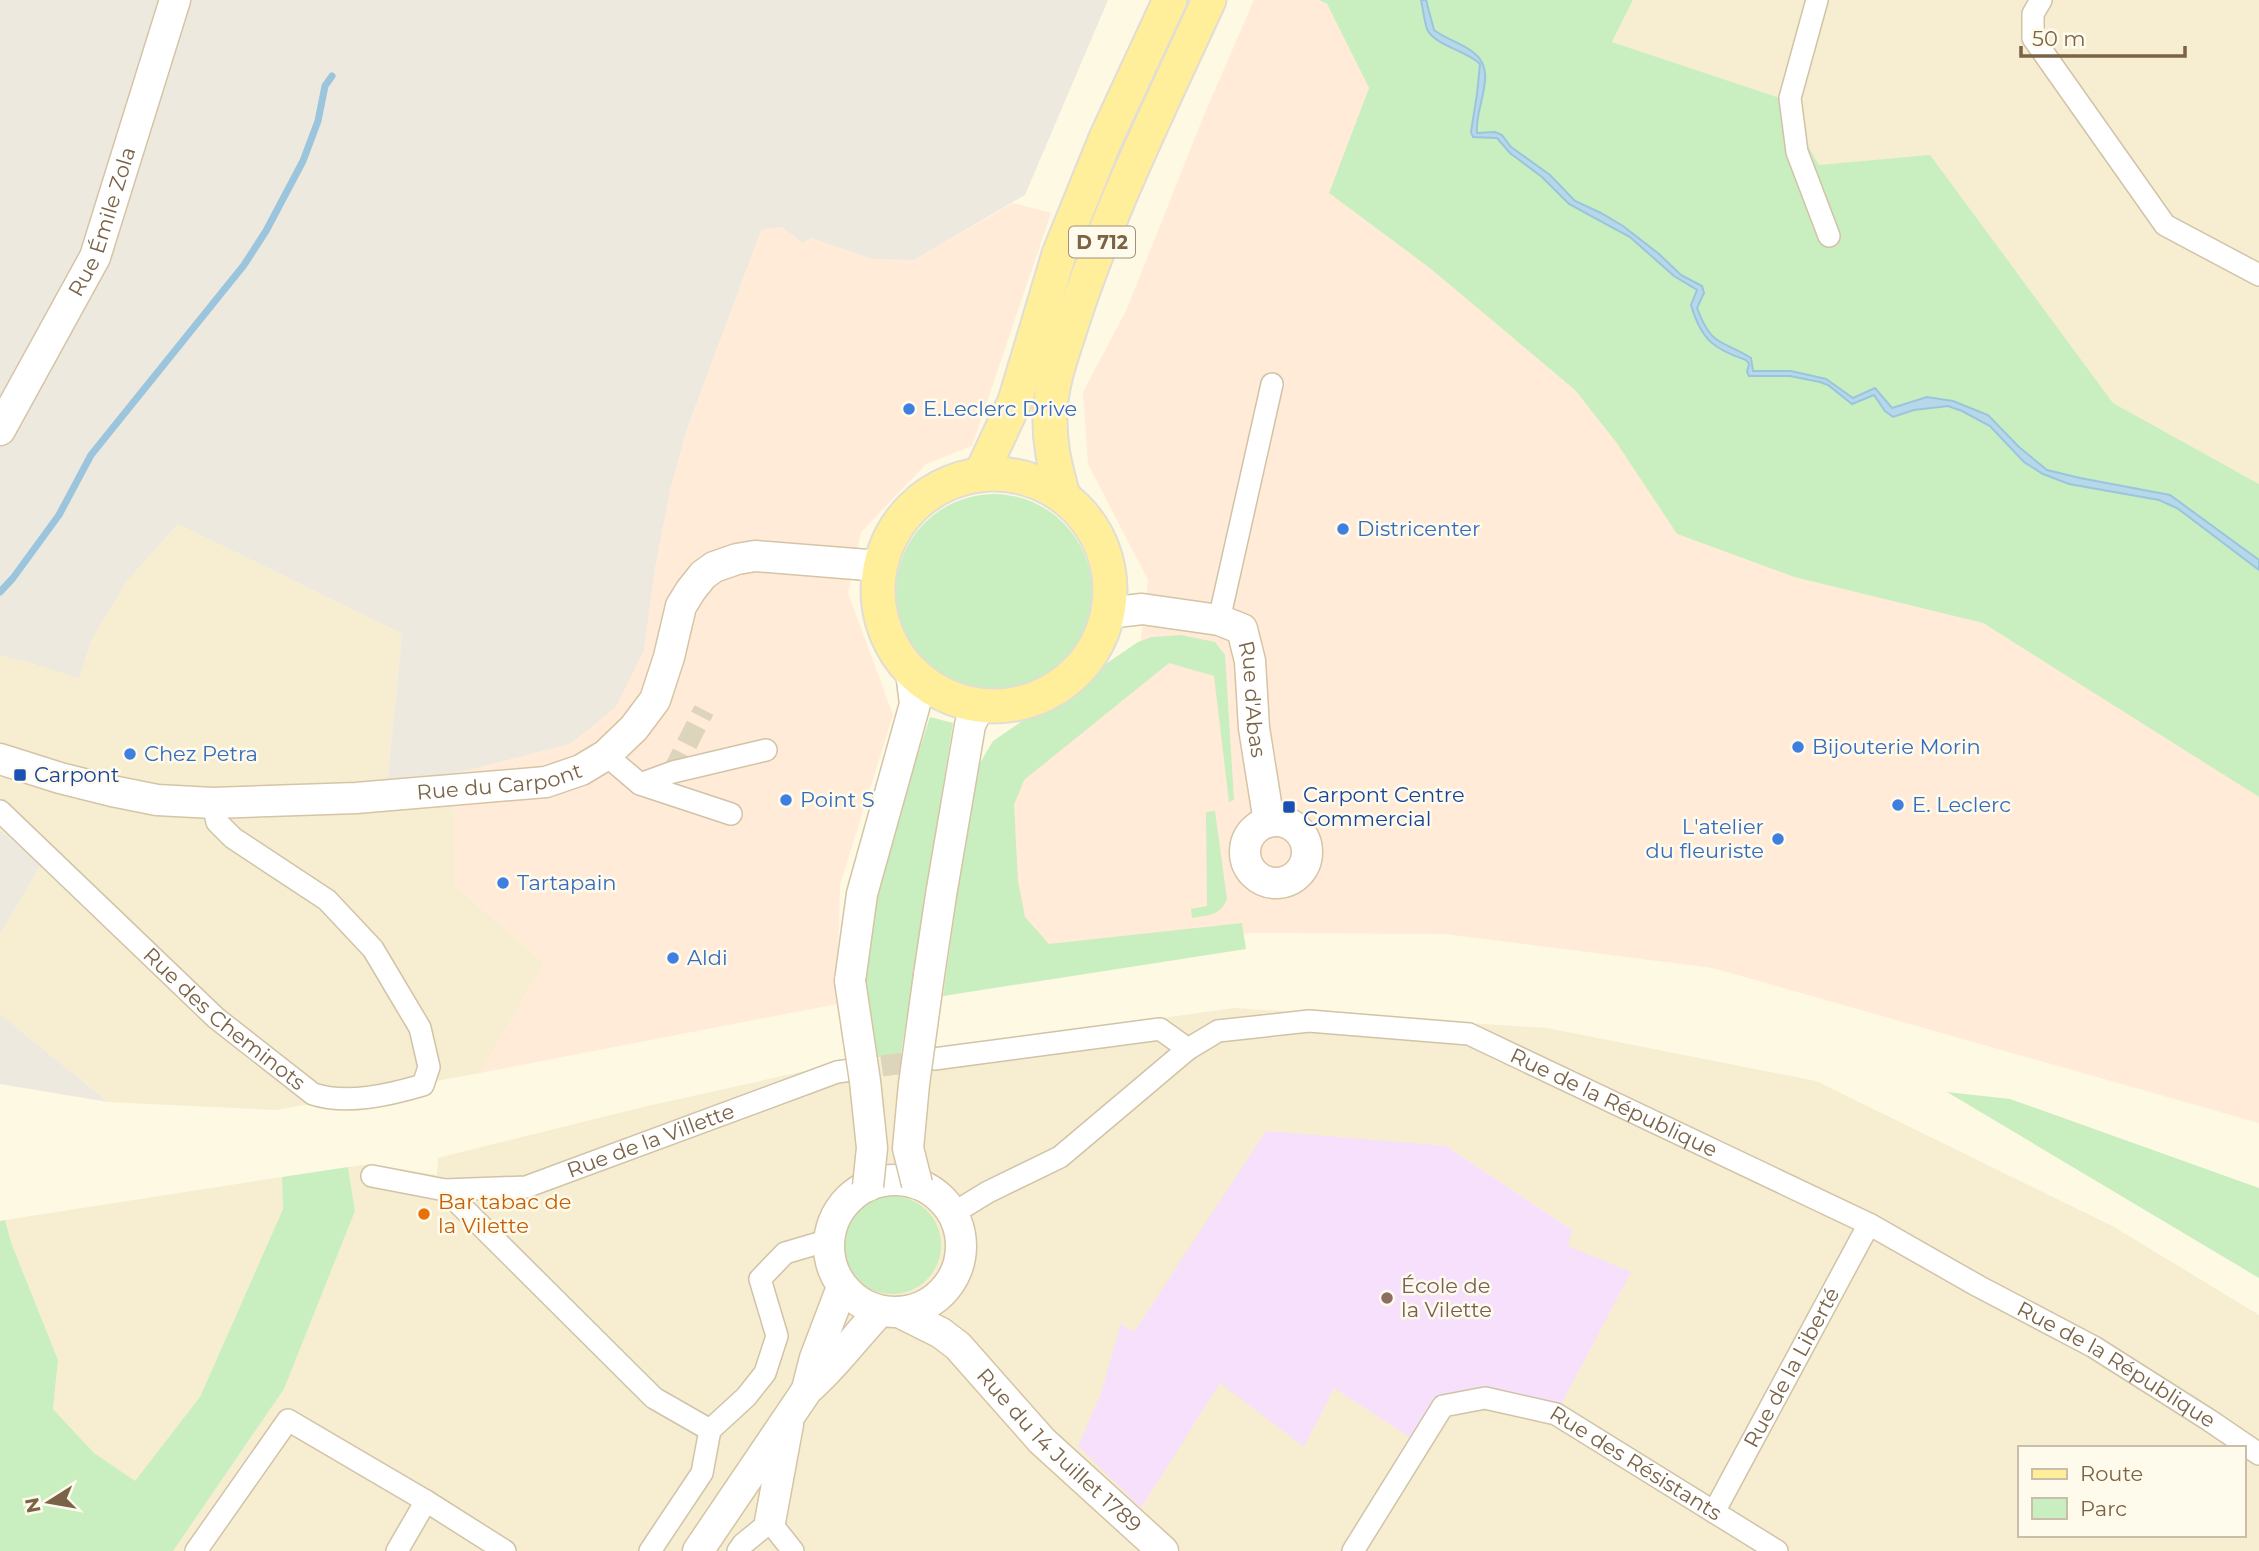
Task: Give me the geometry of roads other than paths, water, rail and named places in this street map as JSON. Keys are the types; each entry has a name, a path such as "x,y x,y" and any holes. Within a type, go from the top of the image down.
{"main road":[{"name":"Rue Émile Zola","path":"0,430 96,257 175,0"},
{"name":"D 712","path":"981,474 1014,401 1059,254 1106,138 1170,0"},
{"name":"D 712","path":"1063,496 1052,455 1050,410 1058,367 1085,285 1121,197 1209,0"},
{"path":"981,474 1010,475 1038,482 1063,496 1087,520 1102,548 1110,580 1108,613 1097,646 1075,674 1047,694 1014,705 979,706 942,694 911,672 889,641 879,604 880,566 893,532 916,504 946,484 981,474"},
{"name":"Rue du Carpont","path":"0,759 112,791 157,800 213,803 356,798 546,782 581,770 606,755 634,728 655,700 681,606 703,575 714,567 755,556 880,566"},
{"name":"Rue d'Abas","path":"1108,613 1142,610 1219,620 1242,629 1250,661 1254,728 1269,822"},
{"path":"868,1186 872,1148 850,981 862,894 915,704 911,672"},
{"path":"917,1184 908,1148 914,1084 941,895 970,726 979,706"},
{"path":"900,1180 917,1184 943,1201 953,1214 959,1229 959,1263 947,1287 934,1300 917,1309 890,1312 859,1302 842,1287 834,1272 829,1240 833,1223 841,1208 853,1195 868,1186 883,1181 900,1180"},
{"path":"770,1522 799,1402 842,1287"},
{"path":"947,1287 958,1346"},
{"path":"698,1551 799,1402 829,1371 855,1336 890,1312"},
{"name":"Rue du 14 Juillet 1789","path":"890,1312 941,1333 958,1346 1042,1441 1164,1551"}],"street":[{"path":"1817,0 1790,97 1797,152 1829,236"},
{"path":"2041,0 2034,14 2033,38 2165,225 2259,275"},
{"path":"1219,620 1272,384"},
{"path":"640,784 673,772 766,750"},
{"path":"606,755 640,784 731,814"},
{"name":"Rue des Cheminots","path":"0,811 216,1018 313,1094 329,1099 360,1097 395,1094 423,1086 429,1067 420,1028 373,949 327,900 233,838 217,822 213,803"},
{"name":"Rue de la République","path":"953,1214 988,1192 1060,1157 1188,1049 1218,1031 1309,1021 1469,1034 1869,1224 1978,1286 2094,1347 2259,1454"},
{"path":"934,1059 1160,1028 1188,1049"},
{"name":"Rue de la Villette","path":"372,1176 445,1190 527,1187 837,1072 851,1070"},
{"path":"445,1190 654,1398 710,1430"},
{"name":"Rue de la Liberté","path":"1714,1512 1869,1224"},
{"path":"650,1551 702,1473 710,1430 746,1397 765,1373 777,1336 760,1279 785,1253 829,1240"},
{"name":"Rue des Résistants","path":"1353,1551 1443,1406 1485,1398 1556,1414 1777,1551"},
{"path":"197,1551 288,1420 505,1551"},
{"path":"397,1551 426,1501"},
{"path":"738,1551 770,1522 793,1551"}],"water":[{"path":"1421,0 1426,0 1434,30 1474,53 1485,70 1477,133 1495,132 1502,135 1511,147 1550,175 1575,201 1623,226 1681,275 1702,286 1704,293 1697,308 1702,321 1718,341 1751,358 1753,371 1791,371 1826,379 1853,398 1875,388 1892,408 1927,397 1953,401 1988,415 2019,447 2047,470 2170,495 2259,560 2259,570 2177,508 2159,500 2069,484 2043,474 2024,462 1990,426 1962,411 1948,406 1914,410 1893,417 1885,411 1874,395 1852,404 1820,382 1790,376 1749,376 1749,364 1746,360 1717,347 1699,326 1691,305 1697,290 1674,276 1630,237 1569,204 1542,177 1510,153 1497,138 1473,137 1471,132 1480,64 1431,35 1426,26"}],"waterway":[{"path":"0,592 59,515 91,455 244,265 266,231 303,161 318,121 325,86 332,76"}],"tunnel":[{"path":"673,772 704,710"},
{"path":"851,1070 928,1060"}],"place":[{"name":"E.Leclerc Drive","path":"909,409"},
{"name":"Districenter","path":"1343,529"},
{"name":"Bijouterie Morin","path":"1798,747"},
{"name":"Chez Petra","path":"130,754"},
{"name":"Carpont","path":"20,775"},
{"name":"Point S","path":"786,800"},
{"name":"E. Leclerc","path":"1898,805"},
{"name":"Carpont Centre Commercial","path":"1289,807"},
{"name":"L'atelier du fleuriste","path":"1778,839"},
{"name":"Tartapain","path":"503,883"},
{"name":"Aldi","path":"673,958"},
{"name":"Bar tabac de la Vilette","path":"424,1214"},
{"name":"École de la Vilette","path":"1387,1298"}]}
